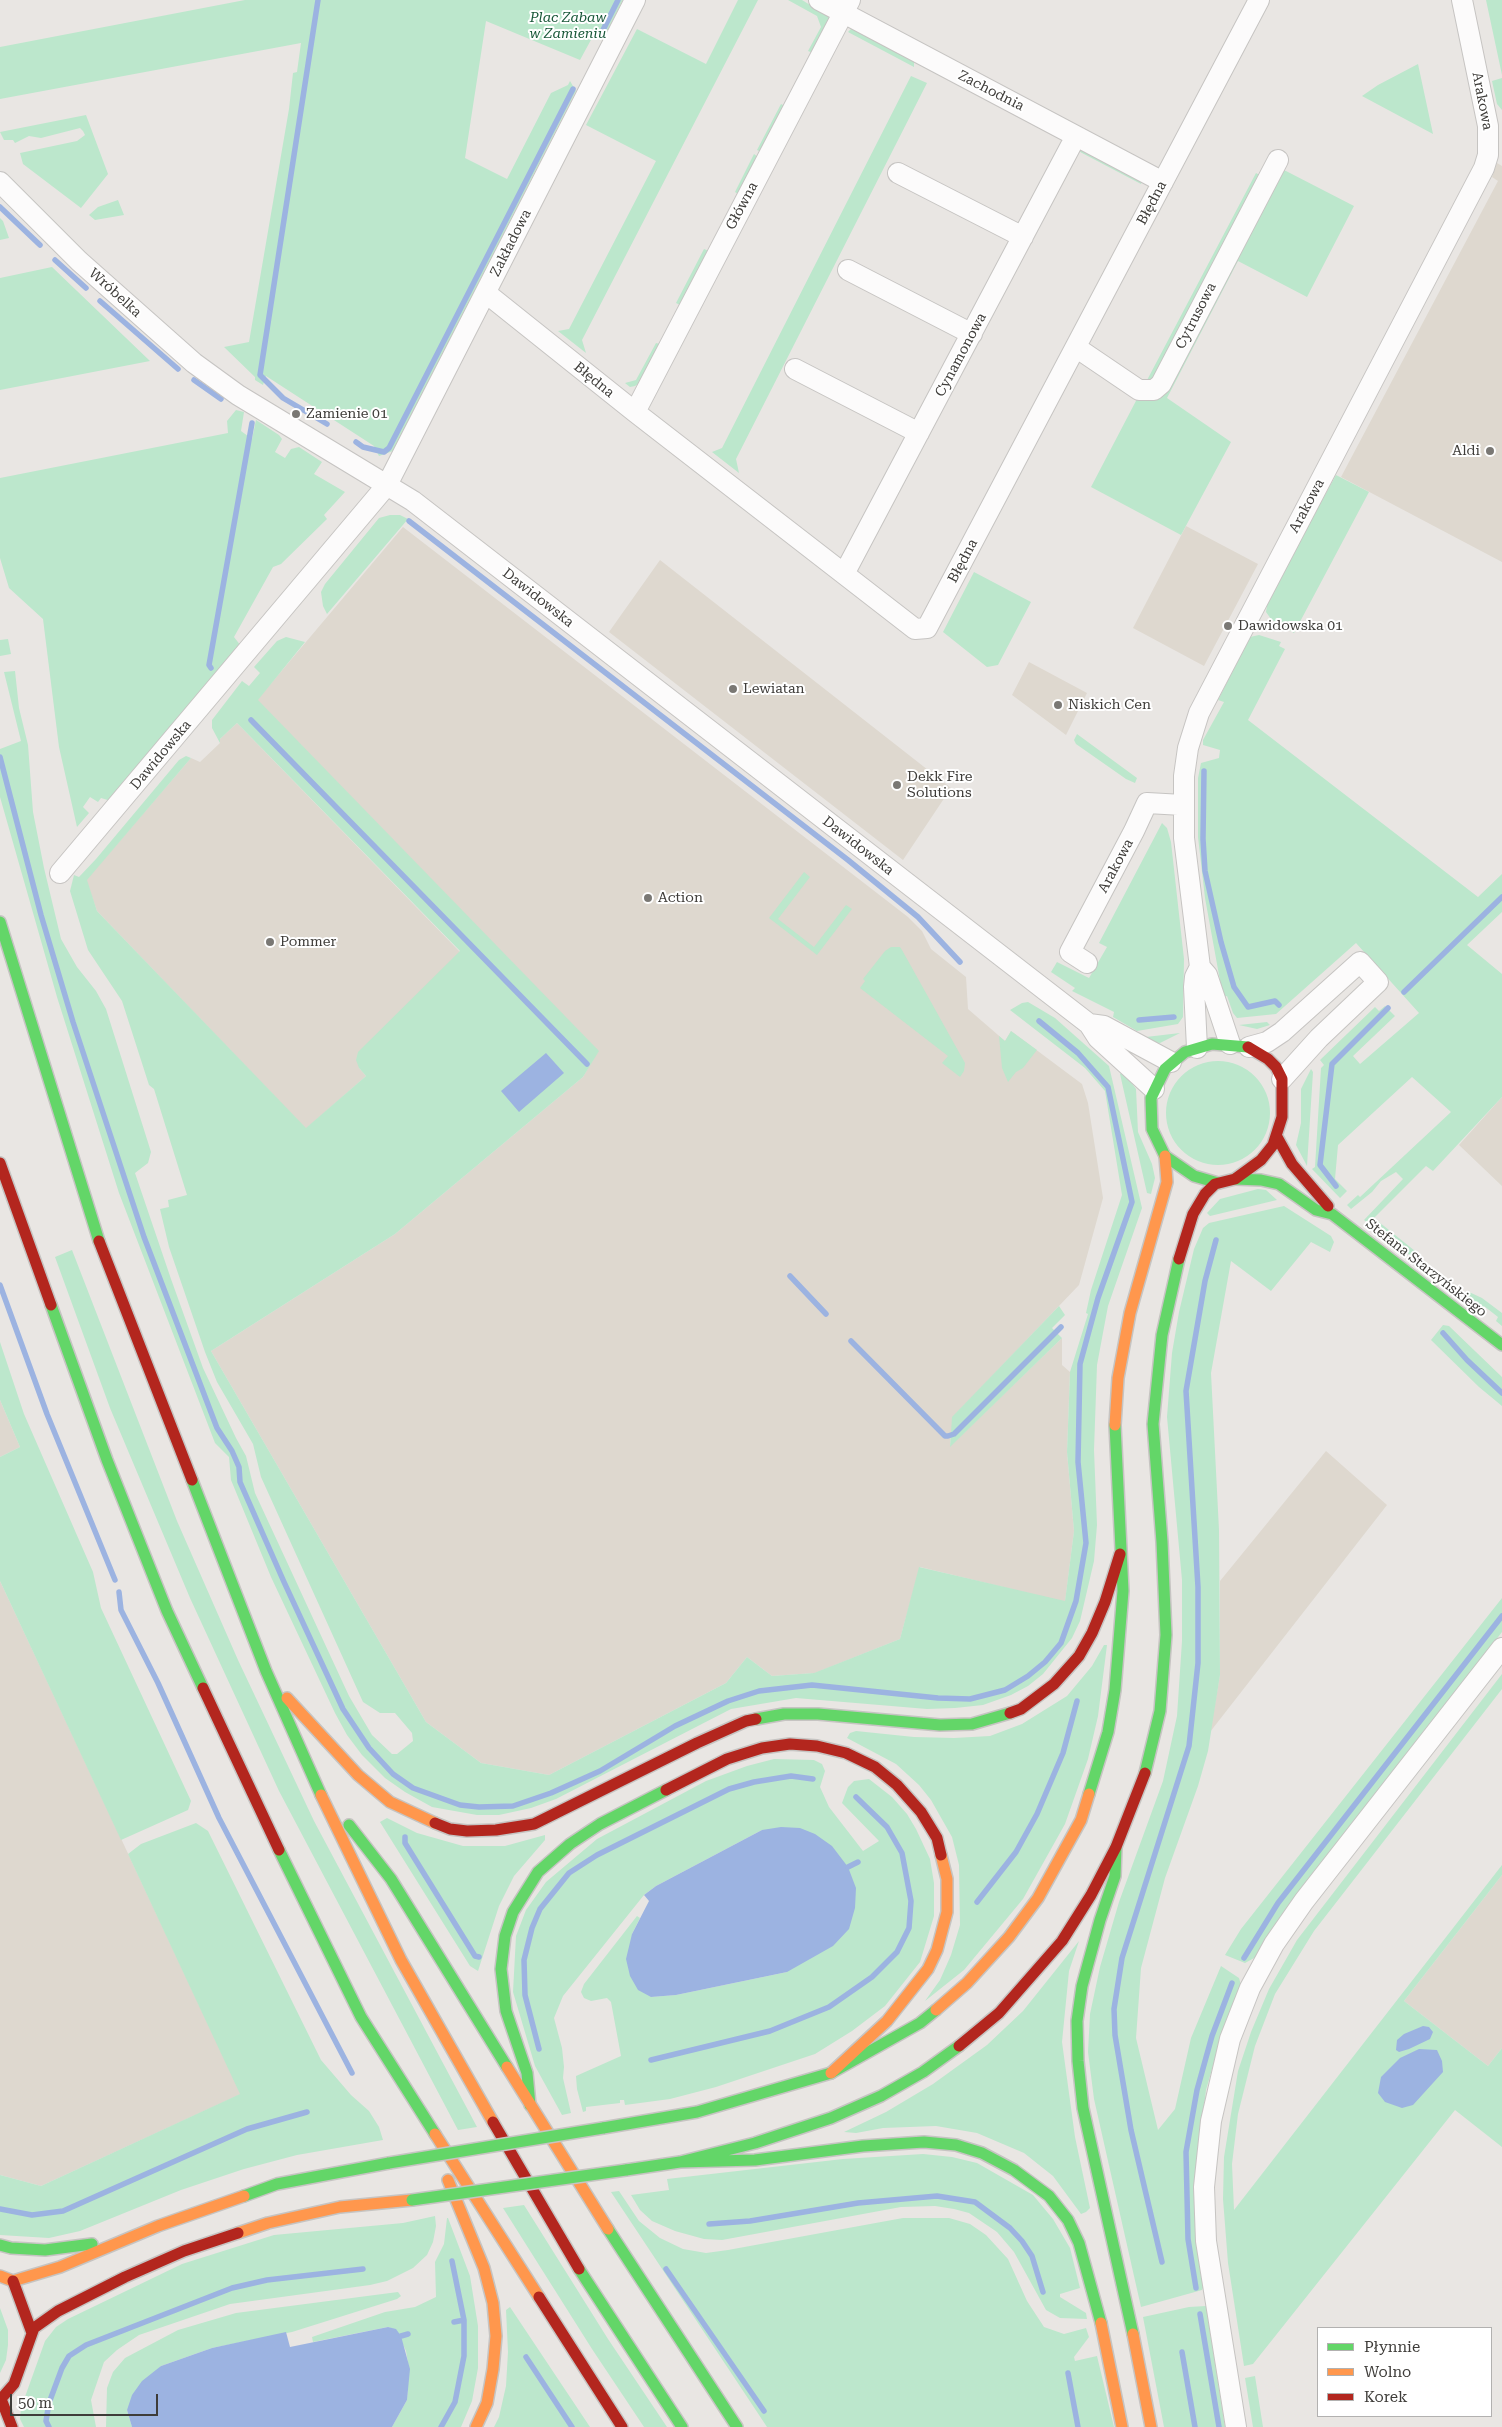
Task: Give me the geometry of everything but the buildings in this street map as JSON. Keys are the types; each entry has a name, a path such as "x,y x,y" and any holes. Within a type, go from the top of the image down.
{"main road":[{"path":"0,922 100,1244 266,1672 313,1778 416,1986 563,2244 682,2427"},
{"path":"12,2427 1,2400 17,2377 32,2333 58,2311 125,2277 224,2237 307,2213 680,2162 755,2143 831,2118 898,2086 923,2072 967,2040 999,2013 1062,1941 1091,1895 1116,1847 1144,1777 1160,1711 1166,1635 1154,1424 1162,1335 1178,1261 1193,1214 1205,1194 1218,1183 1235,1178 1261,1160 1277,1137 1282,1117 1282,1079 1276,1067 1268,1059 1240,1046 1197,1048 1185,1052 1171,1062 1159,1078 1154,1089 1150,1118 1155,1138 1165,1156 1176,1166 1194,1176 1218,1183"},
{"name":"Stefana Starzyńskiego","path":"1277,1137 1292,1164 1325,1200 1332,1214"},
{"path":"0,2276 13,2281 60,2268 166,2223 277,2184 389,2163 697,2112 831,2073 920,2023 967,1983 1009,1937 1038,1898 1059,1863 1080,1820 1108,1732 1115,1690 1124,1591 1120,1554 1115,1433 1118,1378 1130,1313 1167,1182 1165,1156"},
{"path":"0,1162 107,1460 167,1611 252,1794 361,2017 422,2116 622,2427"},
{"name":"Stefana Starzyńskiego","path":"1235,1178 1261,1180 1279,1184 1316,1210 1332,1214 1502,1345"},
{"path":"266,1672 308,1723 358,1775 390,1802 418,1818 450,1829 467,1831 496,1830 534,1824 697,1743 746,1721 784,1714 818,1714 940,1725 972,1724 996,1719 1021,1709 1054,1684 1079,1656 1092,1633 1105,1602 1120,1554"},
{"path":"530,2105 527,2073 506,2011 500,1969 513,1912 526,1888 538,1872 570,1844 600,1824 727,1759 762,1748 790,1744 817,1746 846,1753 875,1768 898,1786 921,1812 936,1838 947,1879 947,1912 944,1928 928,1969 886,2021 831,2073"},
{"path":"313,1778 391,1879 530,2105 685,2350 737,2427"},
{"path":"1116,1847 1115,1876 1100,1920 1082,1986 1077,2021 1078,2061 1085,2117 1125,2295 1151,2427"},
{"path":"422,2116 484,2268 493,2303 496,2336 493,2369 487,2403 476,2427"},
{"path":"680,2162 755,2160 863,2146 924,2142 956,2145 982,2152 1014,2170 1049,2196 1068,2220 1079,2243 1097,2303 1122,2427"},
{"path":"0,2245 11,2248 45,2250 124,2240"},
{"path":"13,2281 32,2333"}],"street":[{"name":"Zakładowa","path":"387,486 635,0"},
{"name":"Zachodnia","path":"819,0 847,7 1076,136 1163,182"},
{"name":"Błędna","path":"486,293 635,412 915,629 926,628 1077,348 1259,0"},
{"name":"Arakowa","path":"1087,963 1070,952 1147,803 1183,805 1186,763 1198,713 1479,182 1495,126 1462,0"},
{"name":"Główna","path":"635,412 847,7"},
{"name":"Cynamonowa","path":"844,574 1076,136"},
{"name":"Cytrusowa","path":"1077,348 1139,390 1154,390 1161,384 1278,160"},
{"path":"898,172 1023,237"},
{"name":"Wróbelka","path":"0,182 65,247 194,364 238,395 387,486"},
{"path":"848,270 972,334"},
{"path":"794,370 919,434"},
{"name":"Dawidowska","path":"60,874 387,486 413,501 1089,1024 1098,1038 1154,1089"},
{"path":"1183,805 1184,838 1200,967 1195,977 1194,987 1197,1048"},
{"path":"1200,967 1207,975 1240,1046 1267,1042 1282,1032 1360,962 1378,982 1319,1038 1282,1079"},
{"name":"Dawidowska","path":"1089,1024 1104,1026 1171,1062"},
{"path":"1236,2427 1206,2241 1204,2187 1211,2122 1230,2039 1250,1988 1279,1937 1304,1901 1502,1648"}],"shaded area":[{"path":"1497,163 1502,166 1502,562 1341,477 1498,181 1492,177"},
{"path":"1186,526 1258,564 1204,666 1133,628"},
{"name":"Action","path":"403,527 908,917 922,931 931,949 966,977 968,1009 1005,1041 1011,1031 1082,1084 1088,1103 1103,1198 1079,1285 953,1417 950,1446 1062,1338 1062,1365 1070,1372 1067,1452 1074,1531 1065,1602 920,1567 900,1639 815,1673 772,1676 747,1657 726,1683 549,1775 481,1763 426,1722 211,1351 395,1234 583,1077 598,1051 257,700"},
{"path":"660,560 951,788 903,860 609,632"},
{"path":"1029,662 1087,693 1066,735 1012,695"},
{"name":"Pommer","path":"237,723 460,952 359,1068 366,1076 306,1129 97,911 86,880 191,758 200,762"},
{"path":"1502,1097 1502,1186 1459,1145"},
{"path":"0,1400 20,1447 0,1457"},
{"path":"1326,1451 1387,1505 1210,1732 1220,1675 1220,1581"},
{"path":"0,1581 241,2094 41,2186 0,2175"},
{"path":"1502,1875 1502,2048 1488,2066 1404,2001"}],"green space":[{"name":"Plac Zabaw w Zamieniu","path":"245,0 623,0 603,39 592,38 580,60 486,21 465,158 507,179 551,93 568,85 570,81 576,91 393,451 379,456 374,446 266,376 263,385 255,380 255,377 224,347 249,342 289,109 293,73 297,72 301,43 0,99 0,47"},
{"path":"738,0 758,0 582,340 586,353 558,331 569,329 656,161 586,125 637,29 706,64"},
{"path":"788,0 802,0 828,16 830,22 813,53 808,51 821,27 817,16"},
{"path":"1486,0 1502,0 1502,75"},
{"path":"852,28 914,60 914,67 848,32"},
{"path":"1418,64 1433,134 1362,96 1378,85"},
{"path":"911,76 927,83 736,459 739,473 712,452 722,448"},
{"path":"1502,78 1502,110 1497,104 1492,81"},
{"path":"781,104 785,106 761,152 757,150"},
{"path":"86,115 108,174 81,208 23,164 20,153 77,141 85,135 80,128 41,138 29,136 15,143 13,140 4,140 0,132"},
{"path":"1079,148 1143,178 1141,184 1077,150"},
{"path":"754,154 758,157 738,194 735,192"},
{"path":"1279,169 1354,206 1307,297 1238,261 1167,398 1231,442 1181,535 1091,487 1138,397 1148,395"},
{"path":"1256,173 1263,177 1159,378 1145,384"},
{"path":"118,200 124,215 95,220 89,215 98,207"},
{"path":"0,218 3,221 9,238 0,240"},
{"path":"704,249 709,251 680,305 676,303"},
{"path":"52,267 150,361 0,390 0,278"},
{"path":"656,343 660,344 641,382 630,387 625,383 636,380"},
{"path":"236,410 244,412 241,431 252,439 256,420 282,439 275,452 285,458 291,449 299,447 322,462 314,474 345,492 324,515 327,519 281,564 273,567 234,637 241,646 111,801 101,798 98,802 90,797 83,807 89,813 77,827 59,747 43,619 9,588 0,558 0,478 228,433 227,421"},
{"path":"1336,475 1369,492 1294,633 1271,619 1266,612 1268,599"},
{"path":"400,515 408,519 327,614 323,606 321,592 325,584 379,518"},
{"path":"974,572 1031,602 998,665 987,667 943,632"},
{"path":"1259,635 1281,642 1279,646 1285,649 1248,720 1478,897 1502,874 1502,912 1467,945 1502,974 1502,1097 1433,1171 1426,1166 1374,1218 1415,1251 1411,1256 1364,1220 1403,1179 1396,1172 1381,1181 1372,1192 1351,1209 1347,1205 1358,1195 1360,1197 1451,1112 1412,1077 1338,1145 1335,1179 1347,1191 1340,1198 1312,1169 1315,1167 1321,1068 1324,1065 1320,1060 1375,1007 1379,1011 1385,1006 1395,1016 1353,1056 1360,1064 1419,1013 1356,943 1276,1014 1237,1018 1233,1013 1227,996 1223,997 1205,898 1198,837 1198,778 1201,763 1219,758 1220,750 1203,745 1203,740 1224,702 1218,700 1250,637"},
{"path":"286,637 305,642 258,700 599,1051 583,1077 395,1234 211,1351 426,1722 481,1763 549,1775 726,1683 747,1657 772,1676 814,1673 900,1639 919,1567 1065,1601 1074,1531 1067,1452 1070,1372 1088,1314 1086,1313 1091,1290 1122,1195 1105,1091 1085,1068 1010,1010 1022,1003 1028,1002 1055,1018 1109,1066 1142,1208 1108,1306 1097,1365 1094,1450 1097,1525 1094,1561 1080,1621 1072,1638 1043,1674 1028,1686 1011,1695 983,1705 955,1708 927,1709 796,1698 731,1709 556,1799 531,1808 499,1815 477,1815 432,1807 385,1778 362,1755 347,1735 271,1577 231,1480 229,1457 215,1443 119,1193 57,997 0,797 0,749 21,741 4,672 15,671 19,708 28,745 33,812 61,939 77,967 96,991 106,1009 151,1152 148,1163 135,1173 171,1279 203,1368 246,1456 255,1493 349,1696 372,1735 392,1754 397,1754 413,1741 412,1733 395,1713 380,1713 363,1702 261,1477 253,1444 217,1382 205,1352 169,1247 160,1209 169,1207 168,1200 187,1195 154,1089 149,1085 122,1001 88,950 70,891 74,875 79,877 96,859 179,760 186,756 191,758 87,880 97,911 306,1128 366,1076 359,1068 356,1060 358,1052 460,951 237,723 220,739 220,743 212,728 212,720 242,681 249,686 260,673 254,667 277,641"},
{"path":"8,639 11,654 0,656 0,640"},
{"path":"1077,734 1137,778 1135,783 1126,779 1076,744 1074,740"},
{"path":"1162,823 1167,828 1171,842 1184,959 1183,1017 1178,1024 1137,1031 1113,1017 1114,1012 1072,991 1075,988 1051,972 1057,962 1089,978 1107,947 1099,943"},
{"path":"804,872 810,877 778,919 814,947 846,905 852,909 817,955 769,918"},
{"path":"891,947 900,947 902,950 965,1063 964,1071 960,1077 942,1063 948,1056 860,988 865,981 863,979 885,951"},
{"path":"1267,1022 1270,1025 1257,1029 1239,1025"},
{"path":"1011,1031 1037,1050 1023,1068 1016,1072 1008,1082 1002,1068 999,1036 1005,1041"},
{"path":"1180,1033 1160,1043 1144,1041 1146,1037"},
{"path":"1218,1061 1238,1065 1255,1076 1266,1093 1270,1113 1266,1133 1255,1150 1238,1161 1218,1165 1198,1161 1181,1150 1170,1133 1166,1113 1170,1093 1181,1076 1198,1065"},
{"path":"1311,1069 1313,1072 1307,1166 1296,1145 1301,1123 1301,1089"},
{"path":"1123,1071 1136,1089 1138,1132 1152,1164 1155,1178 1151,1194 1147,1193 1120,1074"},
{"path":"1258,1189 1266,1190 1277,1200 1210,1216 1207,1213 1220,1199"},
{"path":"1284,1206 1331,1236 1334,1242 1330,1252 1311,1242 1271,1291 1231,1261 1211,1373 1219,1530 1220,1675 1208,1751 1198,1786 1165,1878 1141,1968 1136,2038 1158,2130 1175,2109 1191,2038 1221,1966 1239,1978 1241,1985 1223,2031 1206,2090 1196,2179 1205,2283 1202,2290 1141,2307 1094,2099 1088,2052 1090,2014 1100,1967 1119,1902 1163,1781 1177,1716 1182,1641 1182,1580 1167,1417 1172,1353 1179,1312 1194,1249 1203,1228 1209,1223"},
{"path":"72,1250 177,1521 238,1660 314,1821 477,2127 458,2130 279,1791 190,1598 110,1408 55,1257"},
{"path":"1469,1292 1482,1298 1502,1313 1502,1326 1496,1321 1498,1317 1484,1306 1481,1310 1465,1297"},
{"path":"1059,1306 1065,1315 1052,1328 1062,1338 950,1447 952,1417"},
{"path":"1443,1325 1449,1326 1502,1377 1502,1406 1479,1387 1431,1340"},
{"path":"0,1342 24,1414 93,1572 101,1608 191,1801 188,1810 121,1840 0,1581 0,1457 20,1447 0,1400"},
{"path":"1502,1598 1502,1632 1283,1913 1256,1957 1245,1963 1225,1955 1241,1929"},
{"path":"1104,1645 1107,1645 1098,1716 1088,1759 1065,1824 1023,1899 964,1970 925,2001 940,1980 951,1955 960,1925 959,1865 952,1837 931,1800 919,1785 896,1764 847,1738 850,1733 856,1731 914,1737 954,1738 990,1736 1022,1724 1067,1696 1092,1666"},
{"path":"1502,1674 1502,1689 1314,1931 1275,1994 1255,2046 1238,2114 1232,2164 1234,2210 1502,1865 1502,1875 1404,2001 1488,2066 1502,2048 1502,2147 1455,2110 1253,2364 1244,2366 1228,2263 1223,2199 1224,2157 1238,2071 1251,2032 1269,1989 1297,1940"},
{"path":"774,1759 814,1760 822,1764 825,1771 820,1787 829,1807 863,1851 879,1841 842,1803 848,1787 854,1781 869,1779 892,1797 907,1814 930,1859 934,1883 934,1916 920,1962 885,2006 852,2031 815,2054 716,2087 670,2099 625,2105 624,2100 620,2100 620,2103 586,2107 586,2111 583,2112 576,2076 621,2056 611,2002 607,1998 591,2001 584,1998 581,1992 584,1984 637,1916 640,1918 632,1934 651,1997 676,1995 787,1972 762,1830 656,1886 644,1895 563,1996 554,2018 562,2048 563,2078 571,2113 562,2115 535,2066 513,1992 516,1936 526,1910 546,1882 597,1839 706,1781 747,1766"},
{"path":"387,1818 417,1833 463,1846 505,1846 545,1835 545,1840 514,1876 499,1906 478,1971 470,1966 380,1822"},
{"path":"196,1823 208,1831 321,2060 351,2095 369,2111 379,2127 383,2140 297,2155 244,2169 181,2190 80,2231 49,2238 0,2235 0,2175 41,2186 240,2094 128,1854 141,1844"},
{"path":"1079,1941 1069,1971 1062,2042 1075,2137 1090,2208 1086,2212 1081,2214 1053,2176 1024,2153 977,2133 936,2126 883,2128 856,2133 844,2132 886,2112 933,2084 987,2045 1023,2011"},
{"path":"923,2154 952,2157 977,2163 1033,2195 1053,2219 1070,2248 1080,2288 1060,2294 1060,2297 1086,2313 1087,2319 1060,2318 1046,2310 1014,2252 997,2232 969,2213 935,2206 901,2207 722,2240 704,2239 675,2231 652,2221 640,2210 631,2195 669,2190 667,2179 843,2159"},
{"path":"619,2191 639,2221 660,2238 683,2249 706,2253 903,2218 949,2218 970,2224 986,2235 1008,2259 1027,2301 1044,2327 1064,2334 1086,2328 1089,2337 1074,2357 1075,2361 1097,2356 1114,2427 767,2427 611,2192"},
{"path":"524,2205 608,2339 667,2427 644,2427 503,2208"},
{"path":"435,2216 436,2226 433,2242 427,2255 413,2268 387,2281 370,2285 230,2304 139,2335 117,2350 104,2362 91,2400 96,2427 24,2427 20,2419 21,2408 45,2341 56,2327 68,2319 182,2264 274,2235 403,2223"},
{"path":"447,2218 470,2276 478,2326 478,2368 472,2401 461,2427 392,2427 407,2400 409,2369 406,2351 396,2330 388,2327 313,2342 312,2337 385,2312 415,2307 436,2297 435,2262 444,2244"},
{"path":"398,2292 401,2296 397,2299 292,2332 212,2348 161,2366 127,2410 132,2427 106,2427 107,2388 113,2372 125,2358 178,2330 236,2313"},
{"path":"1206,2306 1225,2427 1164,2427 1143,2317 1189,2307"},
{"path":"510,2307 590,2427 494,2427 499,2417 506,2386 508,2352 506,2310"},
{"path":"0,2308 8,2330 8,2345 6,2360 0,2373"},
{"path":"1255,2376 1263,2427 1253,2427 1245,2378"}],"water":[{"path":"546,1053 564,1073 519,1112 501,1091"},
{"path":"781,1827 800,1828 815,1834 832,1846 848,1867 856,1888 855,1908 849,1929 833,1946 787,1972 676,1995 651,1997 638,1990 630,1976 626,1959 632,1934 649,1901 644,1895 656,1886 762,1830"},
{"path":"1423,2026 1429,2027 1433,2032 1430,2039 1409,2049 1399,2052 1396,2050 1397,2040 1404,2034"},
{"path":"1419,2049 1437,2050 1442,2061 1443,2072 1413,2105 1402,2108 1385,2102 1378,2093 1381,2077 1400,2058"},
{"path":"388,2327 396,2329 401,2336 410,2369 407,2400 392,2427 132,2427 127,2410 132,2395 142,2381 161,2366 212,2348 286,2332 290,2347"}],"waterway":[{"path":"318,0 260,375 283,398 327,424"},
{"path":"600,36 618,0"},
{"path":"356,442 363,447 384,452 389,448 573,89"},
{"path":"0,207 40,245"},
{"path":"55,260 86,288"},
{"path":"100,301 178,369"},
{"path":"194,380 221,399"},
{"path":"211,668 209,665 252,423"},
{"path":"409,521 848,860 918,917 960,962"},
{"path":"251,720 587,1064"},
{"path":"0,757 41,915 73,1022 144,1237 217,1428 232,1451 239,1467 240,1482 343,1709 369,1748 393,1774 413,1788 460,1805 479,1807 513,1806 551,1793 600,1771 675,1726 728,1701 759,1691 812,1685 938,1698 970,1699 1005,1690 1028,1676 1045,1662 1061,1643 1076,1601 1086,1543 1078,1462 1080,1364 1098,1298 1132,1202 1108,1087 1078,1053 1039,1021"},
{"path":"1204,771 1203,839 1205,871 1221,942 1234,987 1248,1007 1275,1001 1279,1005"},
{"path":"1404,992 1502,897"},
{"path":"1336,1186 1320,1165 1332,1064 1388,1008"},
{"path":"1139,1020 1174,1017"},
{"path":"1162,2262 1131,2130 1115,2035 1114,2009 1122,1958 1189,1746 1198,1663 1198,1587 1186,1391 1205,1281 1216,1240"},
{"path":"790,1276 826,1314"},
{"path":"0,1285 47,1414 115,1580"},
{"path":"851,1341 945,1436 948,1436 954,1434 1061,1327"},
{"path":"1443,1333 1467,1360 1502,1393"},
{"path":"119,1592 121,1610 158,1683 219,1818 352,2073"},
{"path":"1244,1958 1278,1903 1502,1616"},
{"path":"977,1902 1016,1852 1037,1814 1063,1753 1077,1701"},
{"path":"539,2049 525,1995 524,1960 532,1928 540,1909 569,1873 597,1855 729,1789 754,1782 791,1776 813,1779"},
{"path":"651,2060 770,2031 829,2007 872,1977 897,1952 909,1928 911,1901 902,1853 887,1827 856,1797"},
{"path":"405,1837 405,1843 475,1956 479,1957"},
{"path":"848,1867 858,1862"},
{"path":"1196,2288 1188,2239 1186,2152 1197,2090 1212,2036 1232,1983"},
{"path":"0,2209 32,2215 63,2211 247,2129 307,2112"},
{"path":"709,2224 750,2221 858,2203 937,2196 975,2202 1010,2228 1022,2241 1032,2256 1043,2292"},
{"path":"441,2427 455,2402 464,2356 464,2320 452,2261"},
{"path":"49,2427 46,2421 49,2403 62,2368 69,2356 86,2345 232,2288 267,2280 363,2269"},
{"path":"666,2269 764,2411"},
{"path":"1200,2314 1219,2427"},
{"path":"454,2322 464,2320"},
{"path":"401,2336 408,2334"},
{"path":"1182,2352 1195,2427"},
{"path":"526,2357 572,2427"},
{"path":"1068,2373 1078,2427"}],"traffic: fast":[{"path":"0,922 99,1241"},
{"path":"1218,1183 1194,1176 1165,1156 1152,1129 1151,1098 1165,1069 1185,1052 1212,1044 1248,1047"},
{"path":"1235,1179 1261,1180 1279,1184 1316,1210 1332,1214 1502,1345"},
{"path":"1145,1773 1160,1711 1166,1635 1162,1542 1153,1424 1162,1335 1179,1259"},
{"path":"51,1305 107,1460 167,1611 203,1688"},
{"path":"1089,1794 1108,1732 1115,1690 1123,1591 1115,1425"},
{"path":"192,1480 266,1671 321,1795"},
{"path":"756,1719 784,1714 818,1714 940,1725 972,1724 1010,1713"},
{"path":"530,2105 527,2073 506,2011 501,1969 505,1936 513,1912 538,1872 570,1844 600,1824 666,1790"},
{"path":"349,1825 391,1879 507,2067"},
{"path":"1116,1847 1115,1876 1100,1920 1082,1986 1077,2021 1078,2061 1083,2108 1133,2334"},
{"path":"279,1850 361,2017 435,2134"},
{"path":"603,2128 697,2112 831,2073 920,2023 936,2010"},
{"path":"626,2170 680,2162 755,2143 831,2118 881,2096 923,2072 959,2046"},
{"path":"389,2163 603,2128"},
{"path":"680,2162 755,2160 863,2146 924,2142 956,2145 982,2153 1014,2170 1049,2196 1068,2220 1079,2243 1101,2323"},
{"path":"244,2196 277,2184 389,2163"},
{"path":"412,2200 626,2170"},
{"path":"608,2229 737,2427"},
{"path":"0,2245 11,2248 45,2250 92,2244"},
{"path":"579,2269 682,2427"}],"traffic: slow":[{"path":"1115,1425 1118,1378 1130,1313 1167,1182 1165,1156"},
{"path":"287,1698 358,1775 390,1802 435,1823"},
{"path":"936,2010 967,1983 1009,1937 1038,1898 1081,1820 1089,1794"},
{"path":"321,1795 401,1960 493,2122"},
{"path":"831,2073 887,2021 928,1969 937,1950 947,1912 947,1879 941,1855"},
{"path":"507,2067 608,2229"},
{"path":"435,2134 539,2297"},
{"path":"448,2180 484,2268 493,2303 496,2336 493,2369 487,2403 476,2427"},
{"path":"0,2276 13,2281 60,2267 158,2226 244,2196"},
{"path":"238,2233 268,2223 340,2207 412,2200"},
{"path":"1101,2323 1122,2427"},
{"path":"1133,2334 1151,2427"}],"traffic: jam":[{"path":"1179,1259 1193,1214 1205,1194 1215,1184 1235,1179 1261,1160 1273,1145 1282,1117 1282,1079 1276,1067 1268,1059 1248,1047"},
{"path":"1277,1137 1292,1164 1328,1206"},
{"path":"0,1163 51,1305"},
{"path":"99,1241 192,1480"},
{"path":"1010,1713 1021,1709 1054,1684 1079,1656 1092,1633 1105,1602 1120,1554"},
{"path":"203,1688 279,1850"},
{"path":"435,1823 450,1829 467,1831 496,1830 534,1824 697,1743 746,1721 756,1719"},
{"path":"666,1790 727,1759 762,1748 790,1744 817,1746 846,1753 875,1767 897,1785 921,1812 937,1838 941,1855"},
{"path":"959,2046 999,2013 1062,1941 1091,1895 1116,1847 1145,1773"},
{"path":"493,2122 579,2269"},
{"path":"0,2400 14,2384 34,2328 58,2311 125,2277 184,2251 238,2233"},
{"path":"13,2281 32,2333"},
{"path":"539,2297 622,2427"},
{"path":"1,2399 12,2427"}],"place":[{"name":"Zamienie 01","path":"296,414"},
{"name":"Aldi","path":"1490,451"},
{"name":"Dawidowska 01","path":"1228,626"},
{"name":"Lewiatan","path":"733,689"},
{"name":"Niskich Cen","path":"1058,705"},
{"name":"Dekk Fire Solutions","path":"897,785"},
{"name":"Action","path":"648,898"},
{"name":"Pommer","path":"270,942"}]}
